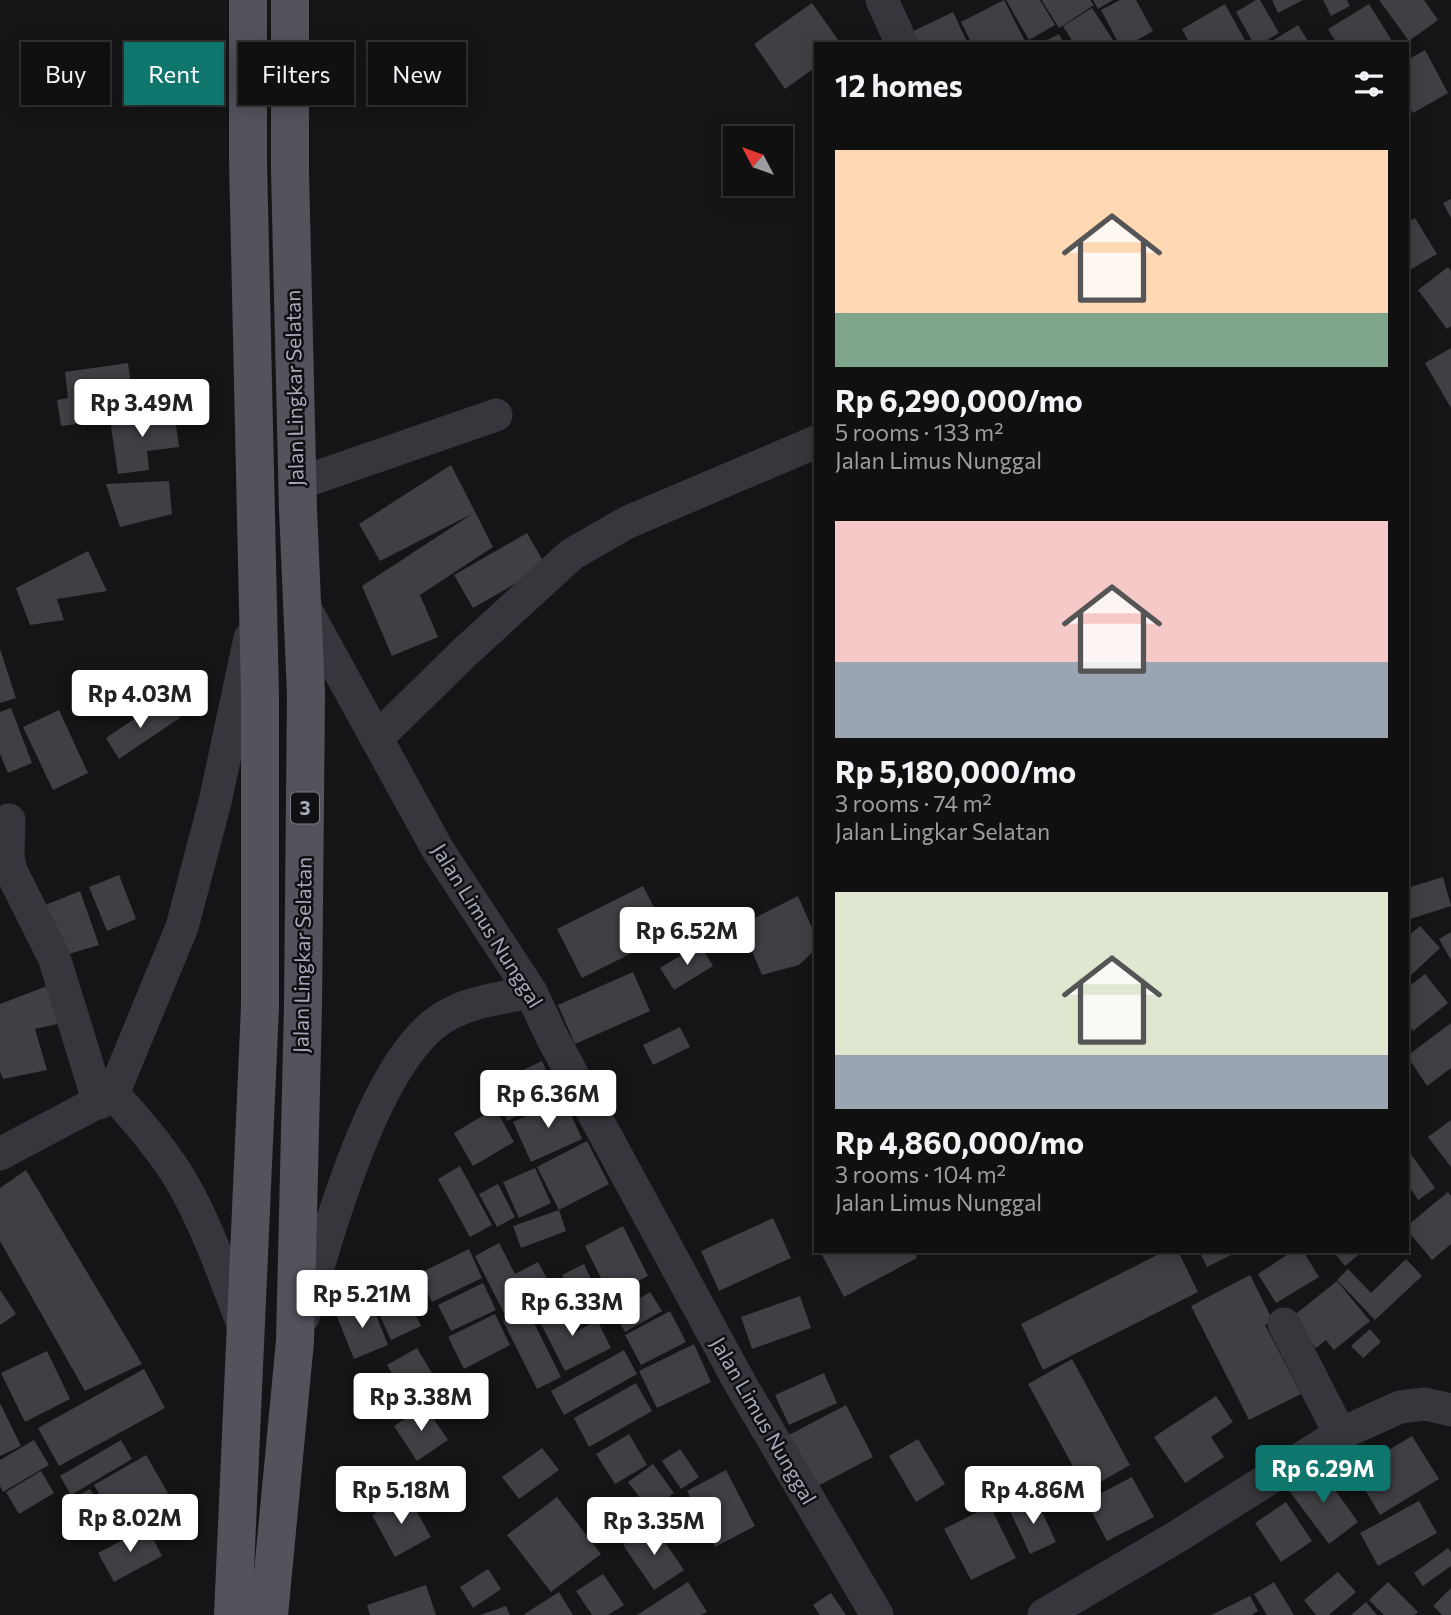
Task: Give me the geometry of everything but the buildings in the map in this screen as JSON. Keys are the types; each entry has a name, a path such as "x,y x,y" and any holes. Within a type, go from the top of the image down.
{"main road":[{"name":"Jalan Lingkar Selatan","path":"233,1615 260,1007 258,598 248,160 248,0"},
{"name":"Jalan Lingkar Selatan","path":"269,1615 295,1341 303,1006 306,695 297,484 290,185 290,0"}],"street":[{"path":"882,0 901,42"},
{"path":"297,484 496,415"},
{"path":"378,737 465,652 572,554 628,522 814,443"},
{"path":"0,1154 106,1098 182,927 215,802 258,598"},
{"name":"Jalan Limus Nunggal","path":"302,603 438,850 531,992 552,1037 740,1383 877,1615"},
{"path":"9,820 8,858 11,872 54,957 106,1098 148,1131 183,1184 206,1230 246,1331"},
{"path":"295,1341 346,1179 397,1068 420,1036 443,1017 467,1005 531,992"},
{"path":"1284,1324 1340,1434"},
{"path":"1044,1615 1178,1536 1340,1434 1400,1407 1424,1404 1451,1410"}]}
